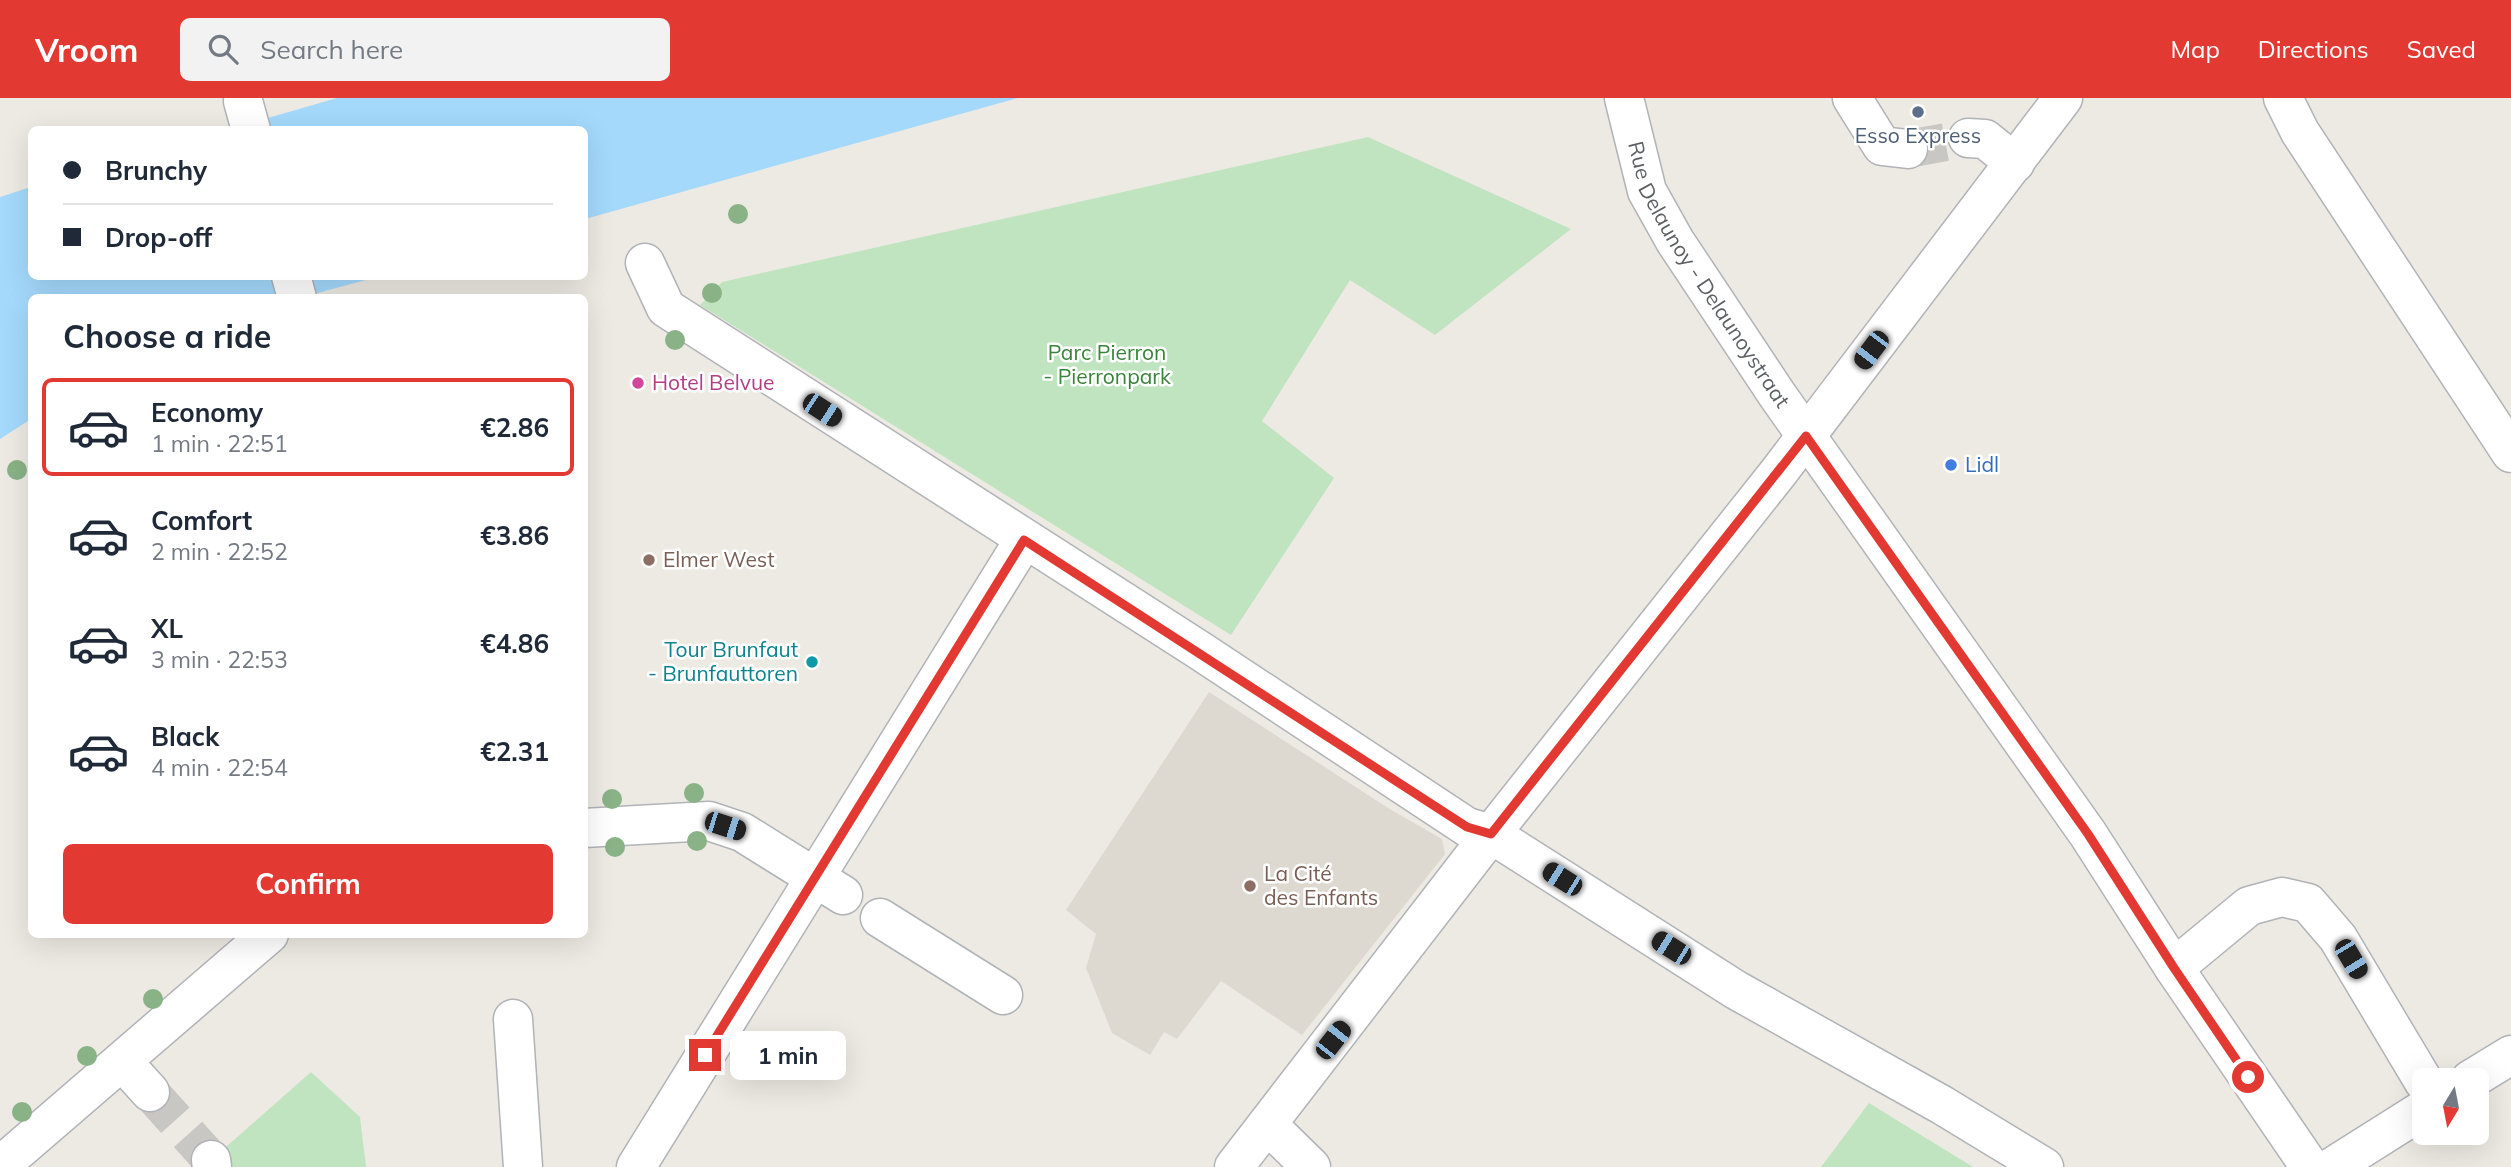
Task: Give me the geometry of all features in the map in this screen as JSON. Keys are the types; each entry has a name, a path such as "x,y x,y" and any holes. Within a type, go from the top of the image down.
{"street":[{"name":"Rue Delaunoy - Delaunoystraat","path":"1624,98 1647,191 1675,240 1806,436 2088,834 2174,968 2310,1167"},
{"path":"1852,98 1882,146 1908,149"},
{"path":"1234,1167 1491,834 1806,436 2063,98"},
{"path":"2283,98 2300,132 2511,453"},
{"path":"1968,138 1985,139 2015,163"},
{"path":"645,263 666,308 1467,827 1491,834 1736,990 1942,1105 2044,1167"},
{"path":"636,1167 829,886 1024,540"},
{"path":"588,828 709,821 742,832 829,886"},
{"path":"2174,968 2249,906 2282,897 2308,903 2338,938 2416,1068"},
{"path":"880,918 1003,995"},
{"path":"0,1166 264,938"},
{"path":"513,1019 523,1167"},
{"path":"2489,1068 2511,1055"},
{"path":"122,1061 150,1092"},
{"path":"2332,1167 2412,1117"},
{"path":"1268,1125 1311,1167"}],"shaded area":[{"name":"La Cité des Enfants","path":"1209,692 1388,808 1442,839 1445,854 1302,1035 1221,981 1177,1039 1164,1032 1150,1055 1112,1033 1086,968 1096,934 1066,910"}],"green space":[{"name":"Parc Pierron - Pierronpark","path":"1368,137 1571,229 1435,335 1350,280 1262,421 1334,478 1231,635 700,305 722,282"},
{"path":"311,1072 360,1117 366,1167 203,1167"},
{"path":"1869,1103 1973,1167 1821,1167"}],"water":[{"path":"337,98 1018,98 588,218 588,126 240,126"},
{"path":"28,188 28,280 366,280 314,294 28,294 28,421 0,439 0,197"}],"tunnel":[{"path":"1908,149 1968,138"},
{"path":"150,1092 211,1160"}],"place":[{"name":"Esso Express","path":"1918,112"},
{"name":"Hotel Belvue","path":"638,383"},
{"name":"Lidl","path":"1951,465"},
{"name":"Elmer West","path":"649,560"},
{"name":"Tour Brunfaut - Brunfauttoren","path":"812,662"},
{"name":"La Cité des Enfants","path":"1250,886"}],"route":[{"path":"705,1055 1024,540 1199,650 1467,827 1491,834 1806,436 2088,834 2248,1077"}]}
